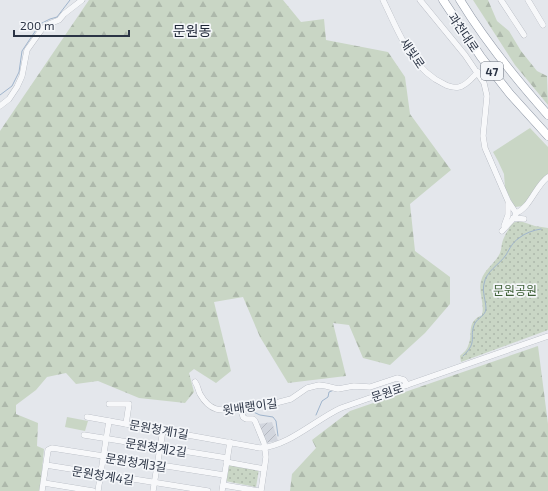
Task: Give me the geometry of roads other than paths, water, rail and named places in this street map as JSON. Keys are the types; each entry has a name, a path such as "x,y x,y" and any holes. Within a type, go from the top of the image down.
{"highway":[{"name":"과천대로","path":"443,0 486,63 510,94 548,136"},
{"name":"과천대로","path":"460,0 471,18 523,87 548,115"}],"street":[{"path":"0,106 9,99 17,87 22,76 27,50 42,29 59,20 64,14 82,0"},
{"name":"새빛로","path":"382,0 404,43 419,66 428,75 447,86 458,88 466,84 478,72"},
{"path":"420,0 465,54 484,83 487,96 483,136 485,148 513,214 524,209 542,181 548,176"},
{"path":"501,0 524,35"},
{"path":"528,0 543,24"},
{"name":"문원로","path":"230,442 260,448 285,441 328,414 341,408 548,336"},
{"name":"윗배랭이길","path":"195,382 207,405 216,410 241,410 250,408 253,404 268,405 291,399 307,388 319,385 338,389 354,386 370,387 397,378 404,380 407,385"},
{"path":"110,404 129,404 126,424"},
{"path":"230,442 222,488 260,491 266,457 265,447 255,421 253,419 246,419 243,417 241,410"},
{"name":"문원청계1길","path":"88,417 230,442"},
{"path":"98,491 109,421"},
{"path":"153,491 163,430"},
{"name":"문원청계2길","path":"84,435 227,460 264,469"},
{"name":"문원청계3길","path":"46,465 48,450 52,448 224,475"},
{"path":"42,491 46,465"},
{"name":"문원청계4길","path":"46,465 208,491"},
{"path":"44,482 93,491"}],"waterway":[{"path":"0,95 12,86 19,72 22,51 40,24 57,17 70,0"},
{"path":"463,356 471,347 472,332 475,323 483,315 486,309 484,287 487,275 503,259 511,246 521,236 541,229"},
{"path":"316,415 322,401 328,397 329,392 334,390"},
{"path":"249,410 260,415 273,417 276,421 278,436"}],"district":[{"name":"문원동","path":"192,30"}],"park label":[{"name":"문원공원","path":"515,290"}]}
